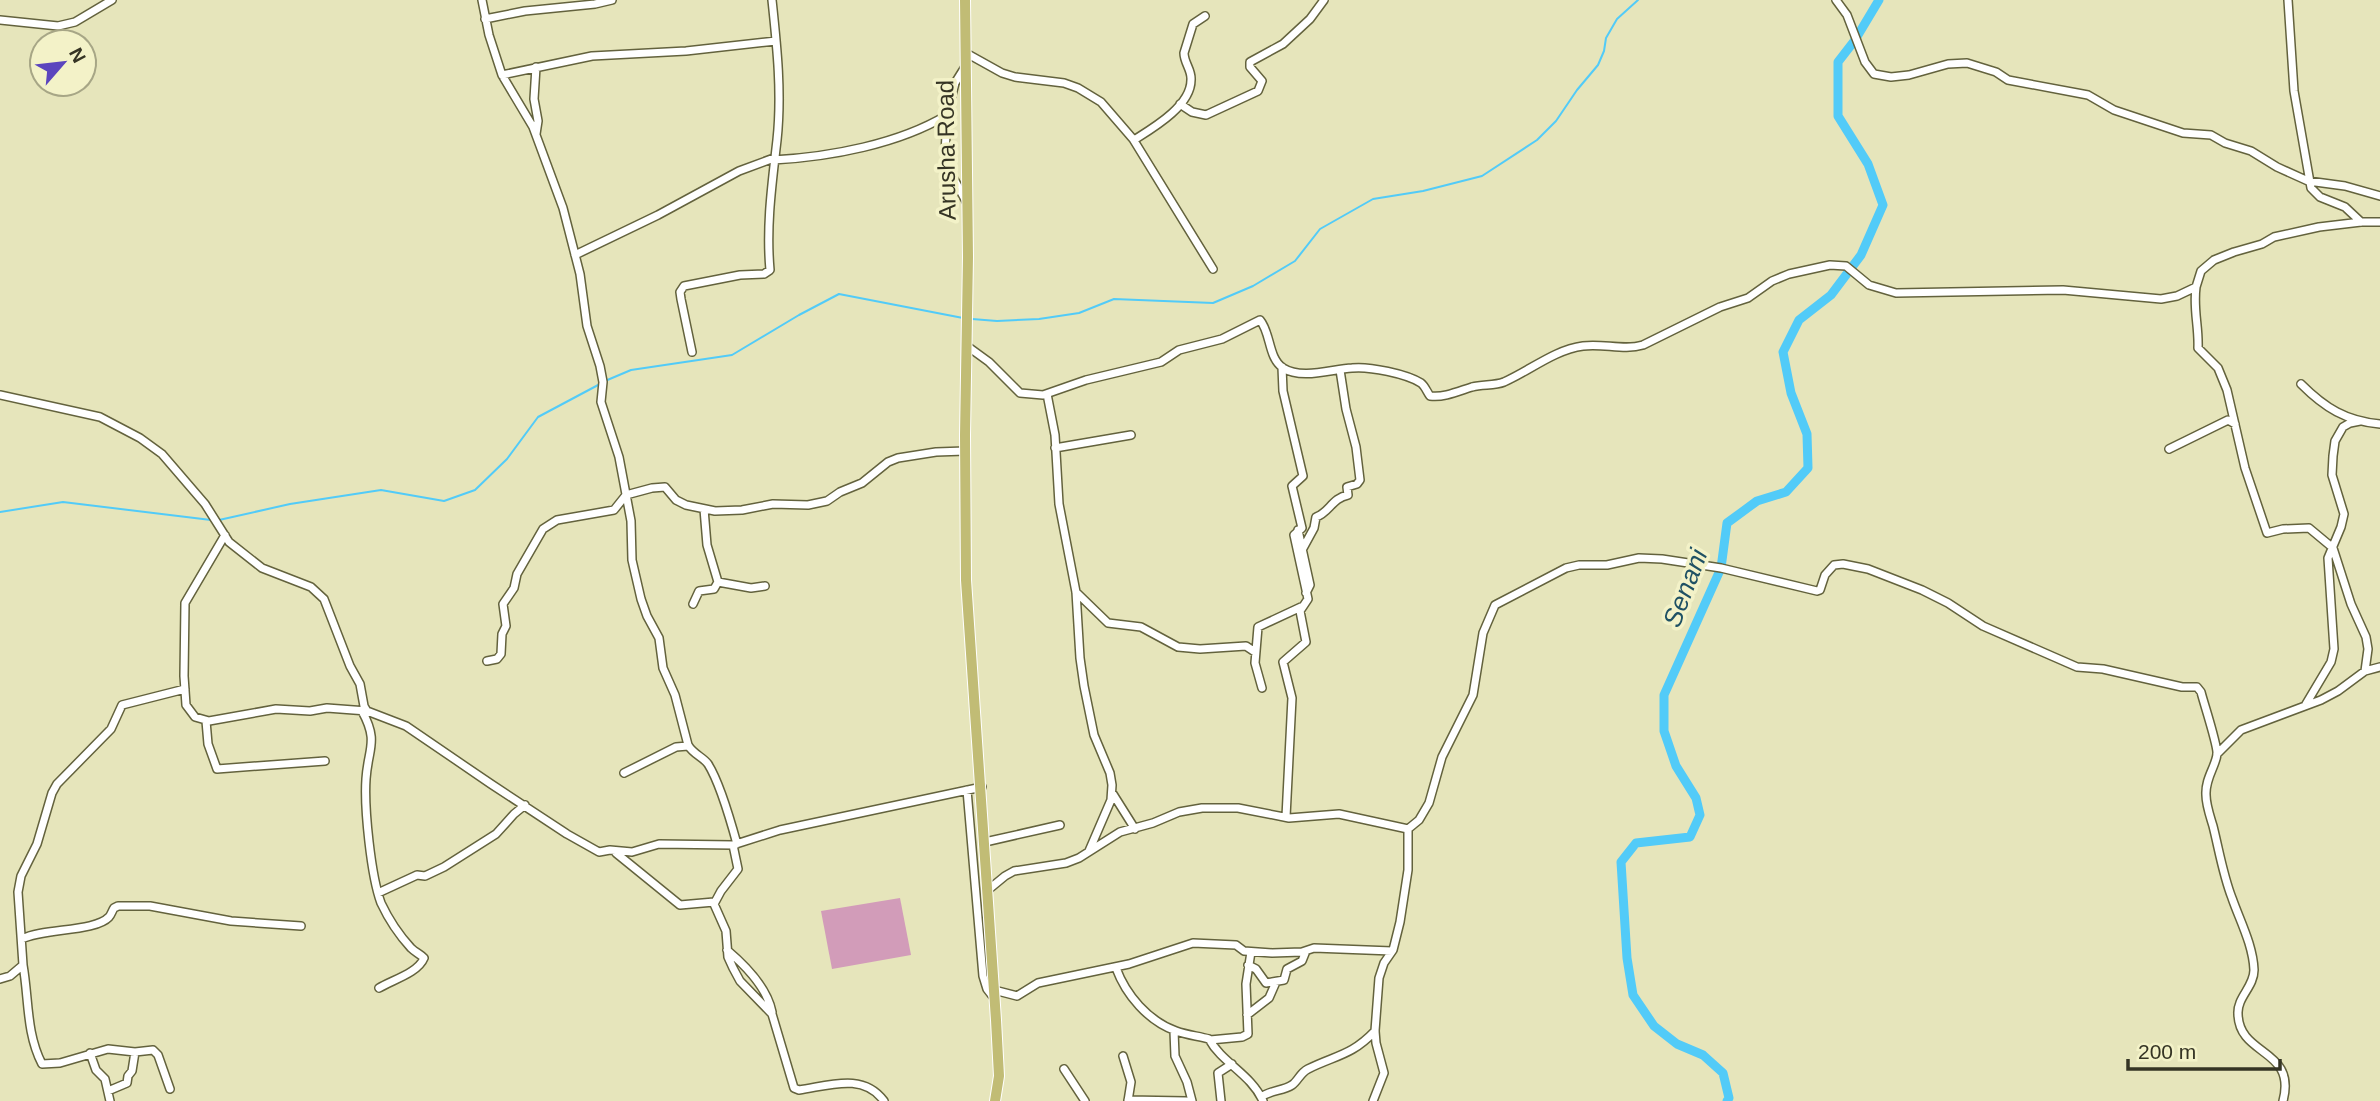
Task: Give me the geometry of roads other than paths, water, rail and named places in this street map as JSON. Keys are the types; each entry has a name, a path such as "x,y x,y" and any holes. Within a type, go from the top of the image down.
{"main road":[{"name":"Arusha Road","path":"965,0 966,592 982,787 999,1076 995,1101"}],"street":[{"path":"0,20 58,26 75,22 112,0"},
{"path":"482,0 502,75 536,134 563,208 575,255 587,326 600,366 603,383 601,402 612,432 626,495 631,521 632,560 641,599 659,638 663,668 673,688 688,746 707,762 735,845 737,869 714,902"},
{"path":"485,19 612,0"},
{"path":"692,352 680,292 684,286 740,275 764,274 770,270 768,245 779,83 772,0"},
{"path":"1180,104 1192,112 1206,116 1258,91 1262,81 1250,66 1250,62 1283,44 1310,19 1324,0"},
{"path":"1836,0 1850,20 1855,40 1874,74 1909,75 1948,64 1967,63 1996,72 2012,81 2088,95 2113,110 2183,133 2211,135 2225,143 2251,151 2308,181 2345,186 2380,196"},
{"path":"2288,0 2294,91 2308,181 2314,192 2345,208 2361,222"},
{"path":"1134,141 1161,123 1180,104 1191,84 1190,73 1183,58 1190,29 1197,20 1205,16"},
{"path":"502,75 592,57 686,51 776,41"},
{"path":"966,54 1002,73 1064,83 1091,94 1101,102 1134,141 1213,269"},
{"path":"966,66 955,83 947,115 946,163 967,204"},
{"path":"536,67 536,134"},
{"path":"575,255 658,215 739,171 774,159 834,153 879,143 915,132 947,115"},
{"path":"2365,671 2368,649 2333,548 2309,528 2267,533 2245,468 2221,374 2198,348 2199,334 2193,309 2196,287 2204,267 2221,257 2282,235 2319,227 2380,222"},
{"path":"1282,367 1294,372 1355,368 1378,370 1419,382 1430,396 1441,397 1477,386 1499,384 1549,357 1584,346 1613,345 1631,348 1643,345 1720,307 1748,298 1772,281 1789,274 1835,264 1851,268 1875,289 1896,293 2063,290 2161,299 2177,296 2196,287"},
{"path":"967,341 1020,393 1027,396 1046,394 1086,380 1161,362 1180,350 1222,339 1258,320 1264,325 1272,352 1282,367 1283,391 1303,475 1292,486 1302,526 1295,532 1294,539 1308,600 1301,607 1258,627 1255,663 1262,688"},
{"path":"1302,550 1314,528 1316,517 1323,514 1335,499 1348,495 1348,487 1360,480 1340,370"},
{"path":"2301,384 2331,410 2360,421 2380,424"},
{"path":"1046,394 1055,448 1059,504 1076,592 1080,657 1088,709 1094,735 1110,773 1113,793 1135,829"},
{"path":"0,395 100,417 140,438 162,454 191,486 225,536 239,551 262,568 310,587 324,599 360,684 371,728 373,745 367,772 366,803 379,893 390,918 413,950 424,958 422,964 379,988"},
{"path":"2169,449 2231,420 2235,424"},
{"path":"2306,704 2333,656 2335,639 2328,558 2344,514 2332,475 2333,449 2343,427 2360,421"},
{"path":"1055,448 1131,435"},
{"path":"487,661 497,659 501,654 502,634 506,626 503,604 514,588 517,574 542,528 557,520 614,510 626,495 665,487 686,505 722,512 773,504 818,503 862,483 888,462 898,458 965,451"},
{"path":"693,604 699,591 714,589 718,582 707,545 704,509"},
{"path":"1298,530 1310,585 1306,593"},
{"path":"225,536 186,603 184,690 190,713 206,721 285,708 365,711 406,726 599,852 632,852 656,845 735,845 780,830 982,787"},
{"path":"1373,1101 1384,1073 1375,1031 1379,978 1392,951 1406,892 1408,829 1419,820 1429,803 1442,757 1473,695 1483,633 1495,605 1566,568 1578,565 1607,565 1639,558 1721,568 1817,591 1820,590 1828,569 1833,565 1843,564 1868,569 1922,590 1983,626 2077,667 2103,669 2182,687 2197,687 2201,692 2217,754"},
{"path":"718,582 751,588 765,586"},
{"path":"1076,592 1108,623 1142,626 1178,647 1200,649 1246,646 1255,652"},
{"path":"1286,817 1292,705 1283,662 1306,642 1301,607"},
{"path":"2284,1101 2286,1083 2282,1068 2245,1035 2237,1015 2254,971 2244,928 2223,872 2205,796 2208,774 2217,754 2242,730 2321,700 2365,671 2380,667"},
{"path":"170,1089 156,1051 149,1049 135,1052 108,1049 60,1063 41,1064 29,1030 28,993 18,909 21,876 37,844 57,784 111,729 122,705 184,690"},
{"path":"206,721 208,744 217,769 325,761"},
{"path":"624,773 676,747 688,746"},
{"path":"967,790 983,976 987,989 994,994 1017,996 1038,983 1116,968 1193,943 1236,945 1251,952 1277,953 1314,948 1392,951"},
{"path":"1089,851 1113,793"},
{"path":"379,893 417,875 425,876 451,862 496,834 513,814 525,805"},
{"path":"988,890 1014,871 1066,863 1120,832 1179,812 1202,808 1238,808 1286,817 1339,814 1408,829"},
{"path":"985,842 1060,825"},
{"path":"616,852 680,905 714,902"},
{"path":"714,902 726,931 727,949 739,958 764,990 795,1090 846,1083 863,1084 884,1101"},
{"path":"22,939 36,933 99,923 109,917 118,906 150,906 231,921 301,926"},
{"path":"1248,965 1256,969 1266,983 1283,981 1287,969 1302,961 1306,951"},
{"path":"1116,968 1127,992 1148,1013 1174,1031 1210,1040 1247,1035 1245,984 1251,952"},
{"path":"0,979 10,976 23,965"},
{"path":"1247,1015 1269,998 1276,982"},
{"path":"1174,1031 1175,1055 1192,1101"},
{"path":"1210,1040 1213,1047 1233,1064 1262,1099 1267,1093 1295,1083 1308,1069 1351,1052 1375,1031"},
{"path":"108,1091 128,1082 135,1052"},
{"path":"89,1053 96,1070 105,1079 110,1101"},
{"path":"1123,1056 1131,1082 1128,1100 1186,1101"},
{"path":"1221,1101 1219,1073 1233,1064"},
{"path":"1064,1069 1084,1101"}],"waterway":[{"path":"972,319 1039,319 1079,313 1114,299 1213,303 1253,286 1295,261 1320,229 1373,199 1423,191 1482,176 1537,140 1556,121 1598,65 1606,38 1617,19 1638,0"},
{"name":"Senani","path":"1727,1101 1729,1098 1723,1073 1703,1055 1677,1044 1654,1026 1633,995 1627,958 1621,862 1636,843 1690,837 1700,815 1696,798 1676,766 1664,731 1664,695 1721,568 1727,523 1757,501 1786,492 1808,468 1807,434 1791,393 1783,352 1799,320 1831,295 1861,255 1883,205 1868,164 1838,116 1838,62 1879,0"},
{"path":"605,381 631,370 732,355 839,294 963,318"},
{"path":"219,520 290,504 381,490 444,501 475,490 507,459 538,417 600,384"},
{"path":"0,512 63,502 211,520"}]}
